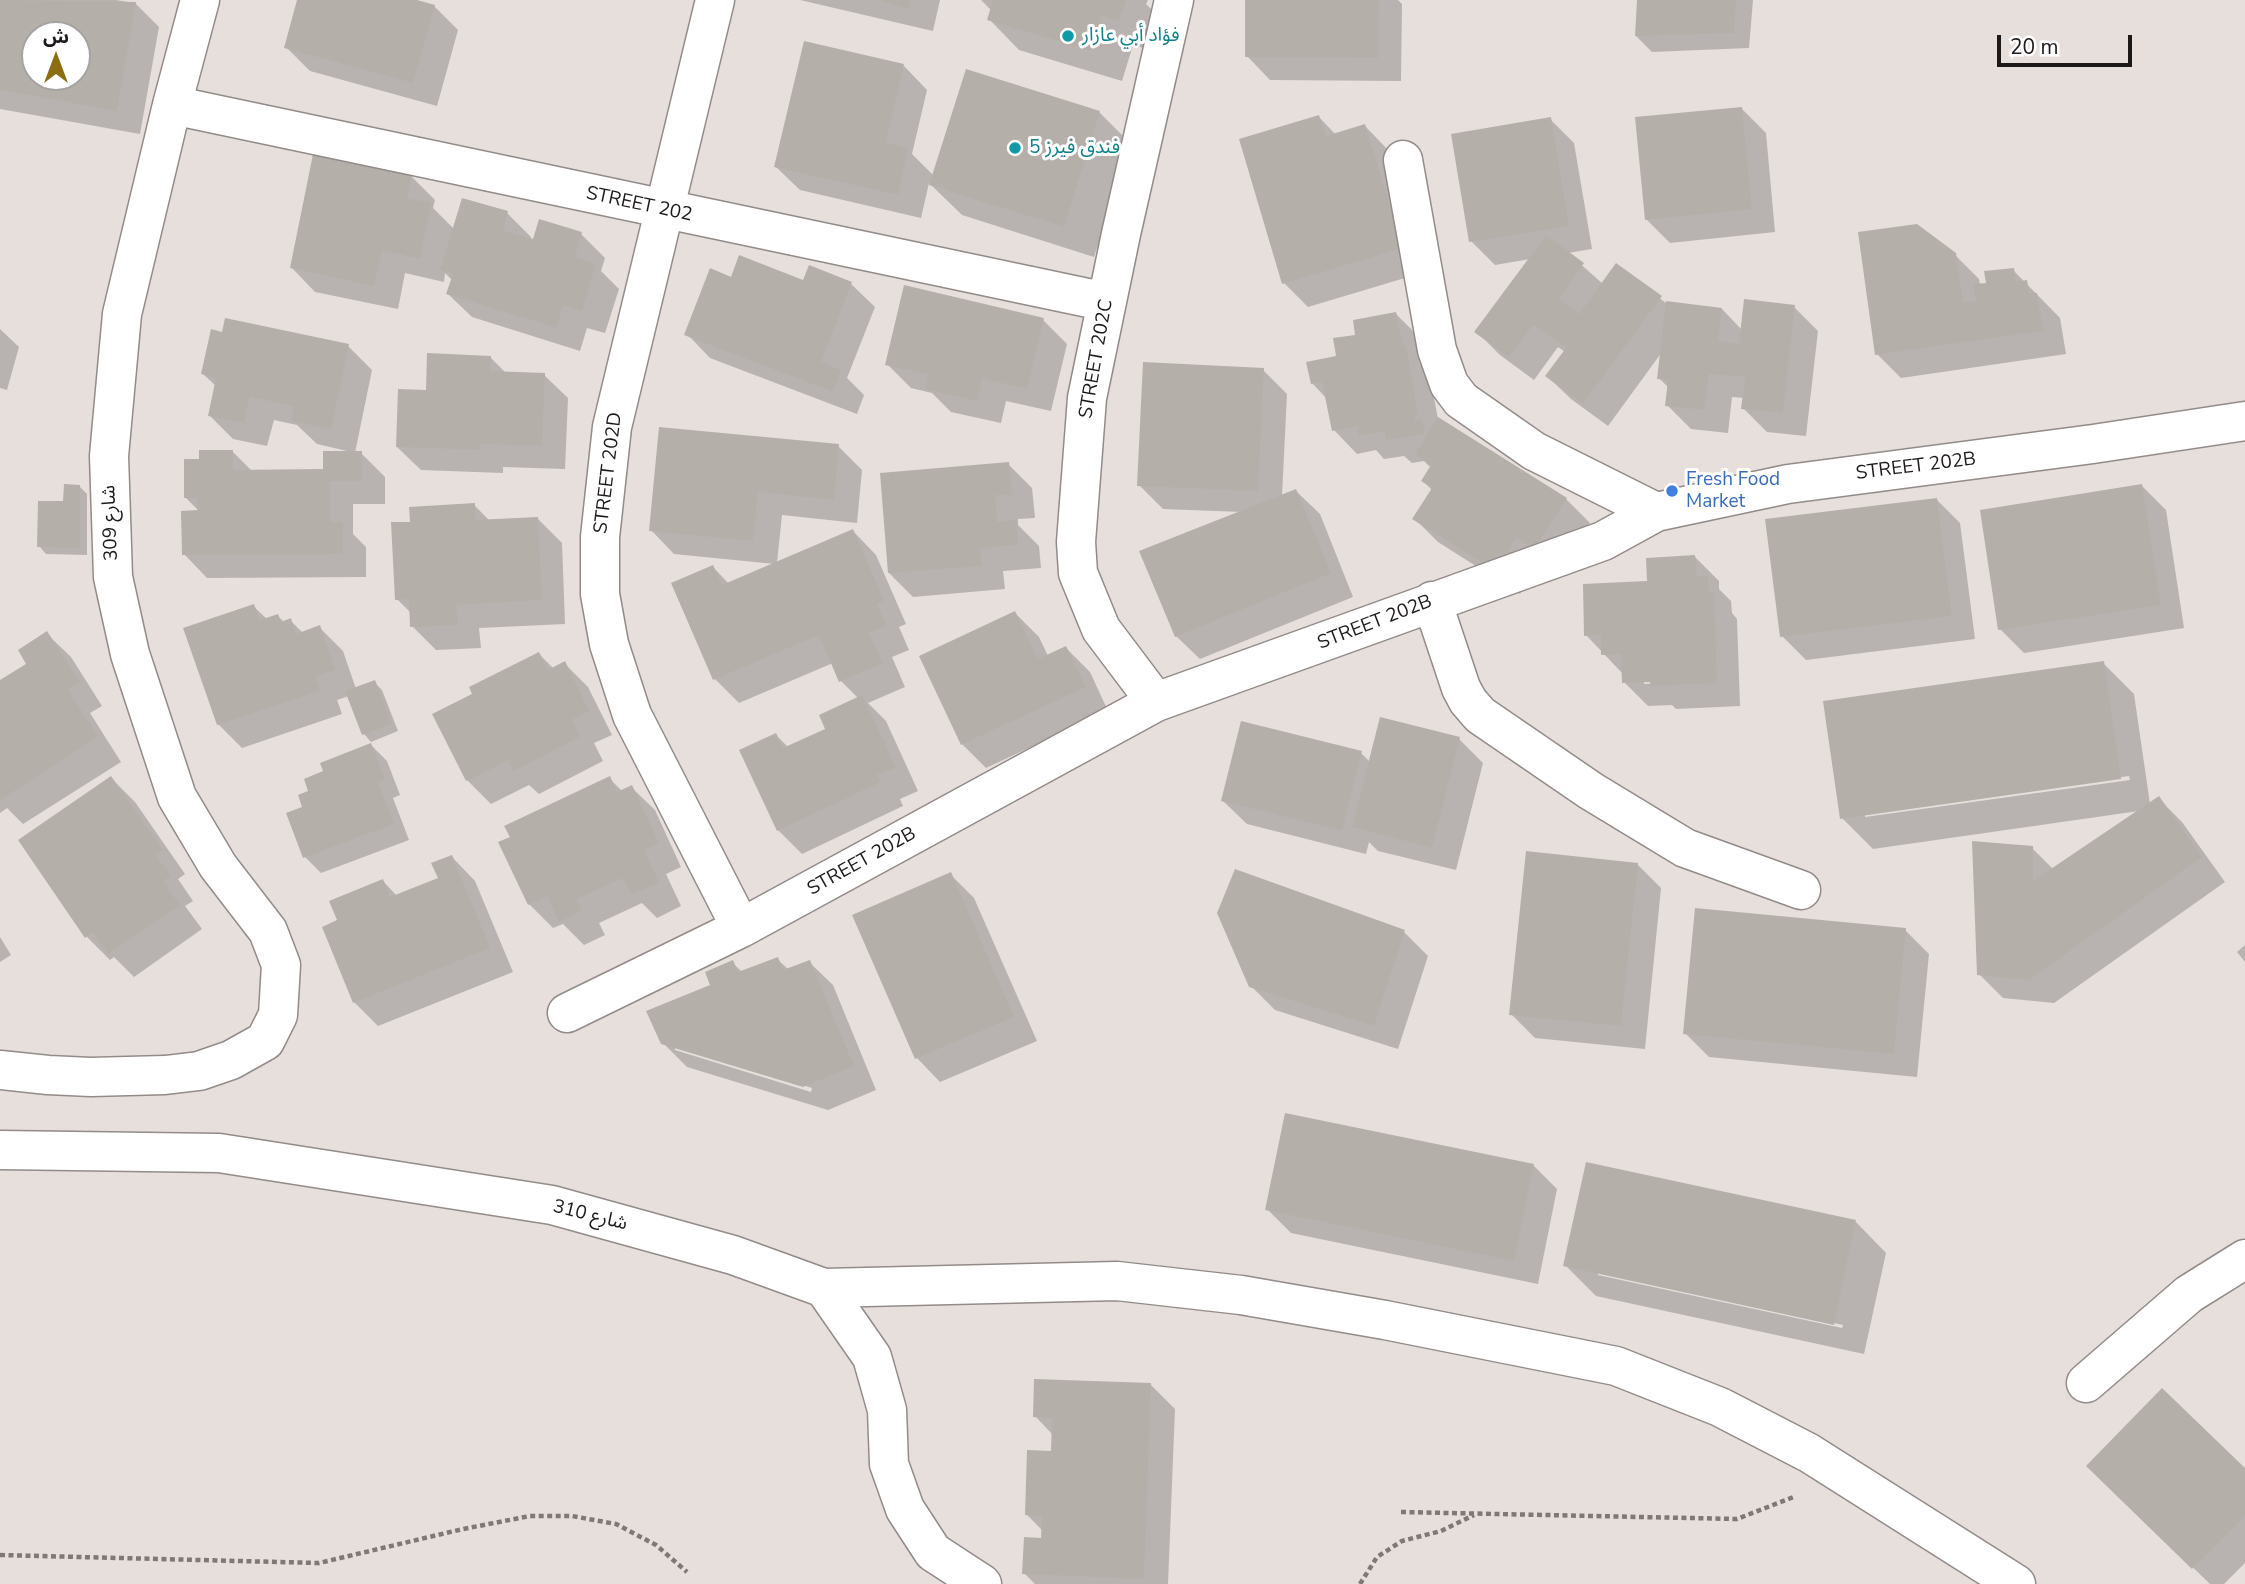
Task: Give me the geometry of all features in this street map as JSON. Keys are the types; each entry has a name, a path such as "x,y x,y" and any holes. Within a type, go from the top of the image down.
{"street":[{"name":"شارع 309","path":"0,1070 91,1077 165,1075 199,1071 231,1060 265,1041 278,1015 281,965 268,931 218,866 177,797 130,654 113,577 109,456 122,314 200,0"},
{"name":"STREET 202D","path":"715,0 612,427 600,537 600,594 609,644 632,715 741,928"},
{"name":"STREET 202C","path":"1156,702 1101,629 1078,573 1076,542 1087,398 1174,0"},
{"name":"STREET 202","path":"172,105 1107,302"},
{"path":"1403,160 1437,350 1449,384 1461,400 1534,451 1656,512"},
{"name":"STREET 202B","path":"567,1013 741,928 1156,702 1603,541 1656,512 1788,484 2245,421"},
{"path":"1432,601 1461,688 1480,715 1591,791 1685,848 1801,890"},
{"name":"شارع 310","path":"0,1150 219,1153 552,1205 733,1255 824,1288"},
{"path":"2087,1383 2189,1294 2245,1259"},
{"path":"824,1288 1117,1281 1241,1295 1385,1320 1616,1366 1720,1407 1810,1453 2016,1584"},
{"path":"824,1288 872,1357 887,1409 889,1464 905,1509 933,1552 982,1584"}],"path":[{"path":"1401,1512 1737,1519 1798,1495 1809,1475 1810,1453"},
{"path":"1360,1584 1377,1558 1402,1541 1441,1531 1476,1514"},
{"path":"0,1555 319,1563 530,1516 572,1516 615,1524 656,1545 687,1572"}],"building":[{"path":"0,0 136,2 117,111 0,90"},
{"path":"297,0 417,0 435,5 413,83 284,48"},
{"path":"878,0 911,0 909,9"},
{"name":"فؤاد أبي عازار","path":"993,0 1126,0 1119,21 1102,15 1091,51 987,20"},
{"path":"1245,0 1379,0 1378,58 1245,57"},
{"path":"1637,0 1736,0 1734,33 1635,36"},
{"path":"804,41 904,64 886,142 908,148 898,195 774,167"},
{"name":"فندق فيرز 5","path":"966,69 1100,111 1064,227 929,185"},
{"path":"1742,107 1752,209 1645,220 1635,117"},
{"path":"1319,115 1326,136 1365,124 1403,248 1282,284 1239,139"},
{"path":"1551,117 1569,226 1469,242 1451,134"},
{"path":"313,154 412,175 407,198 431,203 420,259 382,250 374,286 290,268"},
{"path":"462,198 508,211 503,230 533,239 539,219 582,232 575,257 596,264 582,311 563,305 557,328 446,294 453,274 440,270"},
{"path":"1917,224 1956,253 1963,302 1976,301 1973,284 1986,283 1984,271 2014,268 2016,282 2027,280 2029,293 2037,293 2043,331 1875,355 1858,232"},
{"path":"1546,235 1584,263 1559,299 1579,314 1616,263 1662,296 1583,404 1545,376 1566,348 1533,325 1509,357 1474,332"},
{"path":"739,255 803,280 809,265 852,282 821,362 841,370 833,392 684,335 710,268 731,277"},
{"path":"904,285 1044,318 1027,389 982,378 977,401 925,389 928,374 885,365"},
{"path":"1744,299 1795,305 1783,413 1741,409 1745,377 1709,374 1704,410 1665,406 1668,380 1657,379 1666,301 1722,308 1718,341 1739,344"},
{"path":"1396,312 1403,345 1406,345 1418,415 1415,416 1415,421 1422,419 1425,434 1386,440 1385,431 1359,436 1357,426 1332,431 1322,382 1311,384 1306,362 1336,356 1333,338 1355,335 1353,320"},
{"path":"225,318 349,344 331,430 291,421 294,406 250,397 244,423 208,416 216,378 201,374 211,329 222,332"},
{"path":"427,353 491,356 490,371 545,373 542,446 480,444 480,450 396,447 398,389 426,390"},
{"path":"1143,362 1264,368 1258,491 1137,486"},
{"path":"1438,417 1567,498 1534,549 1516,537 1495,571 1412,519 1432,488 1421,481 1431,465 1415,454"},
{"path":"659,427 839,444 834,500 758,492 753,541 649,531"},
{"path":"199,450 233,450 233,470 323,469 323,451 362,451 362,481 330,481 330,522 343,522 343,554 182,555 181,511 198,510 197,498 184,498 184,459 199,459"},
{"path":"1009,462 1012,495 995,495 997,522 1016,520 1018,545 980,548 982,566 888,573 880,473"},
{"path":"64,484 80,485 80,548 37,547 38,501 63,501"},
{"path":"2142,484 2161,605 1998,630 1980,510"},
{"path":"1296,489 1331,573 1175,637 1139,551"},
{"path":"1937,498 1952,616 1780,637 1765,519"},
{"path":"475,503 475,520 538,517 542,600 456,605 458,625 410,627 409,599 395,600 391,522 410,522 409,507"},
{"path":"853,529 884,600 877,604 886,626 869,633 883,663 839,682 819,635 713,680 671,583 713,565 722,585"},
{"path":"1695,555 1697,576 1708,575 1709,593 1714,593 1717,683 1651,686 1650,682 1622,683 1621,654 1601,655 1601,635 1584,636 1583,584 1647,581 1646,558"},
{"path":"254,604 260,620 278,614 281,622 291,618 296,634 320,625 335,670 315,676 320,691 217,725 183,628"},
{"path":"1015,611 1038,659 1066,646 1086,687 961,745 919,656"},
{"path":"47,631 80,682 68,689 98,737 0,800 0,680 26,664 18,650"},
{"path":"539,652 548,670 565,661 589,711 572,719 580,737 513,771 508,760 466,781 432,714 472,694 469,687"},
{"path":"2104,661 2121,779 1840,819 1823,701"},
{"path":"375,680 392,724 362,735 345,691"},
{"path":"862,695 896,767 877,775 881,782 777,831 739,750 776,733 783,748 825,729 819,715"},
{"path":"1380,717 1460,737 1432,848 1352,827"},
{"path":"1241,721 1362,751 1342,831 1221,801"},
{"path":"371,743 385,779 378,782 394,824 303,858 286,813 302,807 298,795 308,791 304,779 323,771 320,763"},
{"path":"111,776 163,850 155,854 171,876 163,881 180,905 108,954 93,932 85,938 18,840"},
{"path":"610,776 617,792 632,785 659,843 644,850 659,882 632,895 623,878 577,899 582,911 559,922 547,896 528,905 498,842 510,837 504,826"},
{"path":"2159,796 2202,857 2029,980 1977,975 1972,841 2033,846 2033,881"},
{"path":"1526,851 1638,863 1621,1026 1509,1015"},
{"path":"452,855 490,948 353,1003 322,927 337,920 329,901 383,879 390,897 438,878 431,863"},
{"path":"1235,869 1405,930 1374,1026 1249,987 1217,913"},
{"path":"951,872 1014,1017 915,1059 852,915"},
{"path":"1695,908 1906,928 1894,1054 1683,1034"},
{"path":"778,957 783,970 810,960 854,1066 803,1087 661,1044 646,1011 710,985 705,972 733,960 738,972"},
{"path":"1285,1113 1534,1164 1514,1261 1265,1210"},
{"path":"1586,1162 1856,1220 1834,1325 1563,1266"},
{"path":"1034,1379 1151,1383 1144,1579 1022,1574 1024,1537 1041,1538 1042,1516 1025,1515 1027,1450 1051,1451 1052,1418 1033,1417"},
{"path":"2162,1388 2245,1468 2245,1516 2192,1569 2086,1466"}],"place":[{"name":"فؤاد أبي عازار","path":"1068,36"},
{"name":"فندق فيرز 5","path":"1015,148"},
{"name":"Fresh Food Market","path":"1672,491"}]}
